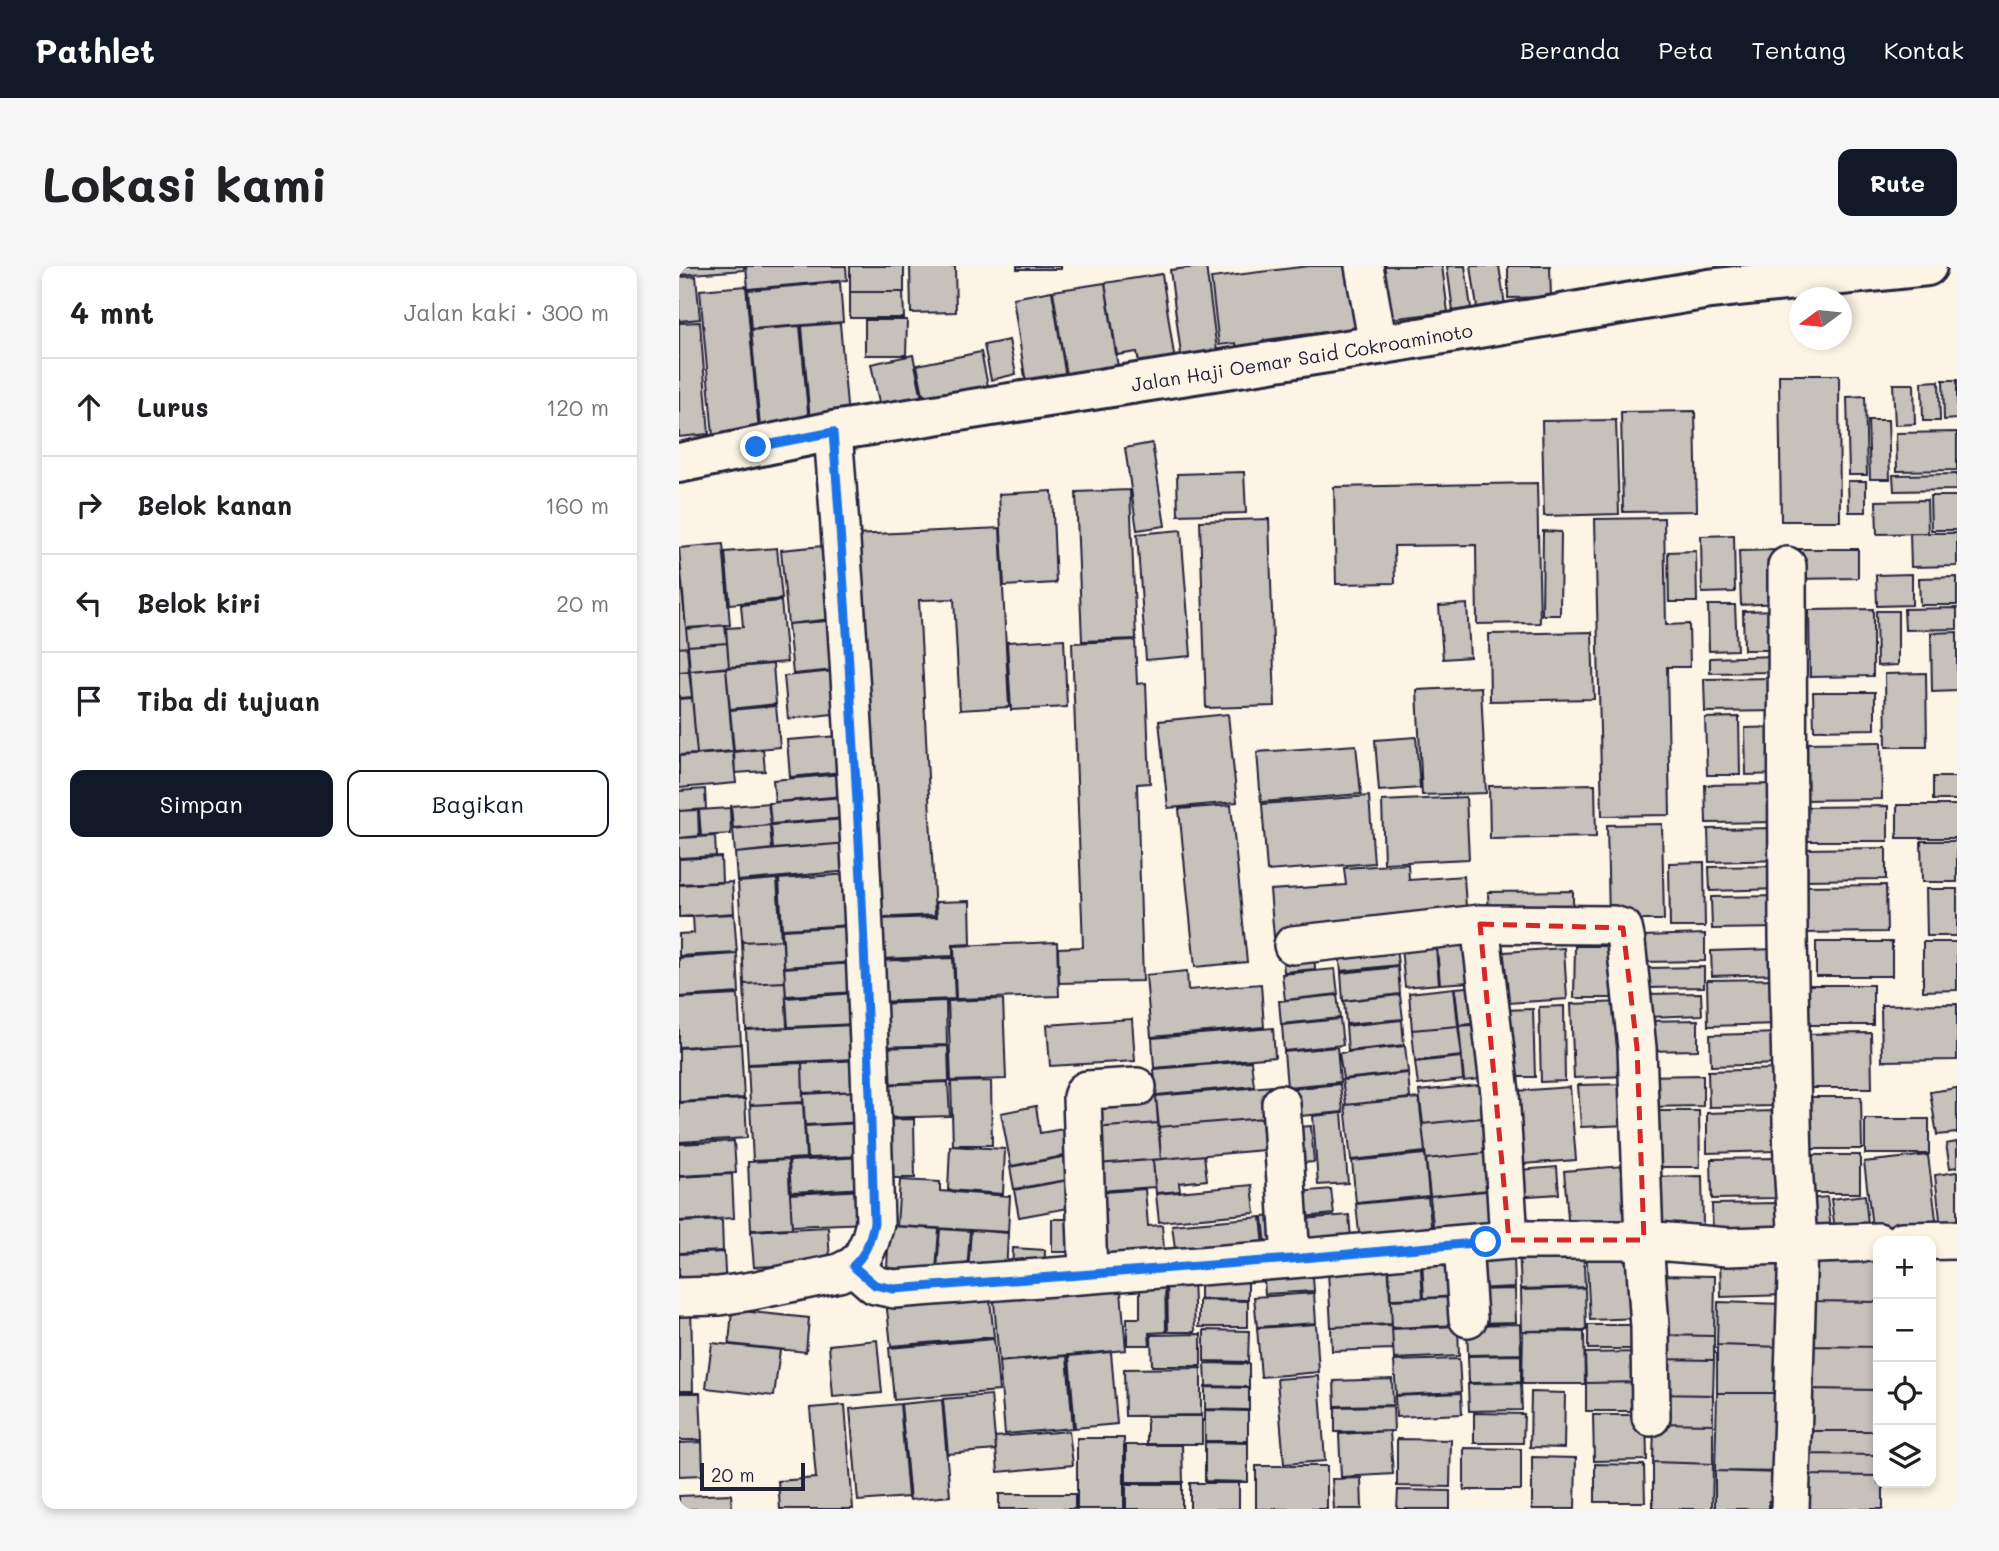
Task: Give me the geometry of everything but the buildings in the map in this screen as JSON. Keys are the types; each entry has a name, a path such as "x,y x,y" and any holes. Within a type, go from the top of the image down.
{"main road":[{"name":"Jalan Haji Oemar Said Cokroaminoto","path":"679,463 833,432 1378,345 1708,278 1927,266"}],"street":[{"path":"1364,266 1378,345"},
{"path":"679,1297 752,1292 839,1273 862,1258 874,1223 862,864 833,432"},
{"path":"1787,566 1788,937 1793,1164 1798,1244 1790,1509"},
{"path":"1480,924 1500,1093 1509,1240"},
{"path":"1293,945 1480,924 1613,925 1623,928 1637,1048 1650,1327 1651,1417"},
{"path":"1088,1274 1082,1097 1087,1090 1137,1087"},
{"path":"1281,1104 1291,1259"},
{"path":"853,1266 875,1285 894,1289 1509,1240 1644,1240 1728,1247 1873,1242"},
{"path":"1936,1240 1957,1240"},
{"path":"1463,1244 1468,1318"}],"highlighted area":[{"path":"1480,924 1623,928 1637,1048 1644,1240 1509,1240"}],"route":[{"path":"756,447 833,432 862,864 874,1223 862,1258 853,1266 875,1285 894,1289 1486,1242"}]}
